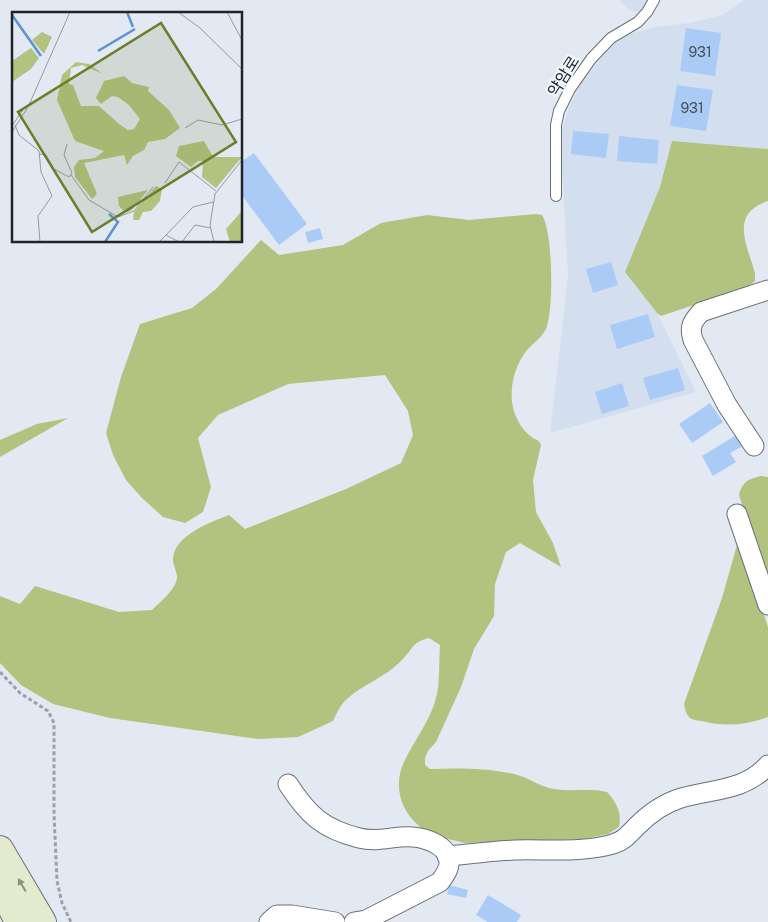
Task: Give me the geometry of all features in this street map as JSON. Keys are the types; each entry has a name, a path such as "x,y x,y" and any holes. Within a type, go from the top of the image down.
{"main road":[{"path":"0,849 43,922"},
{"path":"0,887 18,922"}],"street":[{"path":"754,446 727,405 693,340 690,330 701,312 768,290"},
{"path":"737,514 768,605"},
{"path":"447,856 513,850 594,848 614,844 627,838 637,826 657,810 680,798 726,789 749,781 761,773 768,765"},
{"path":"288,784 300,804 316,819 332,828 360,838 382,840 412,837 427,840 437,844 444,850 447,856 449,861 447,870 440,882 366,920 354,922"},
{"path":"269,922 277,915 336,922"}],"lane":[{"name":"약암로","path":"556,196 556,125 570,90 591,59 611,38 638,22 654,0"}],"path":[{"path":"0,672 20,693 48,711 54,723 54,814 57,881 62,903 71,922"}],"shaded area":[{"path":"619,0 648,0 642,10 635,12 627,8"},
{"path":"744,0 768,0 768,149 672,141 660,187 625,272 657,313 696,392 550,433 568,276 561,150 562,129 570,106 581,84 603,56 613,44 629,34 654,27 689,23 723,15"}],"green space":[{"path":"672,141 768,149 768,201 756,207 748,214 745,222 745,241 755,273 755,281 748,287 661,316 625,272 660,187"},
{"path":"427,215 469,220 542,215 546,224 550,253 551,289 549,319 544,332 528,349 517,367 512,388 512,402 516,417 522,427 529,435 539,441 541,445 533,480 536,512 553,543 561,567 520,543 506,552 495,584 494,616 474,649 461,687 436,742 428,751 425,765 430,769 472,769 504,772 519,775 554,789 607,792 618,808 620,817 619,827 608,834 585,839 465,843 437,836 419,826 411,818 402,801 399,781 405,760 430,714 437,693 440,645 429,638 415,644 394,667 348,698 339,708 333,721 298,737 258,739 110,718 53,704 21,685 0,663 0,596 20,604 35,586 119,612 152,610 173,588 177,579 173,559 175,551 186,536 213,521 229,515 245,529 346,489 401,463 413,435 408,411 385,375 288,384 218,415 198,438 211,487 203,512 185,523 163,517 126,480 113,455 106,433 121,377 140,324 192,308 216,289 261,240 279,255 343,245 381,223"},
{"path":"68,418 0,457 0,440 37,424"},
{"path":"761,476 768,477 768,585 739,495 746,482"},
{"path":"740,544 768,627 768,717 752,722 735,724 719,724 691,719 684,704 722,598 737,545"}],"building":[{"path":"686,28 721,33 715,76 680,71"},
{"path":"677,85 713,90 706,131 670,126"},
{"path":"573,131 609,134 606,158 571,154"},
{"path":"619,136 659,140 657,164 617,161"},
{"path":"254,153 307,224 279,245 242,195 242,161"},
{"path":"320,228 323,239 308,243 305,232"},
{"path":"611,262 618,285 593,293 586,269"},
{"path":"648,314 655,337 617,349 610,325"},
{"path":"678,368 685,390 650,400 643,378"},
{"path":"622,383 629,406 602,414 595,392"},
{"path":"710,403 723,422 692,443 679,424"},
{"path":"738,434 745,445 730,453 736,462 713,476 702,456"},
{"path":"449,885 468,890 466,898 447,894"},
{"path":"488,895 521,915 517,922 488,922 476,915"}]}
